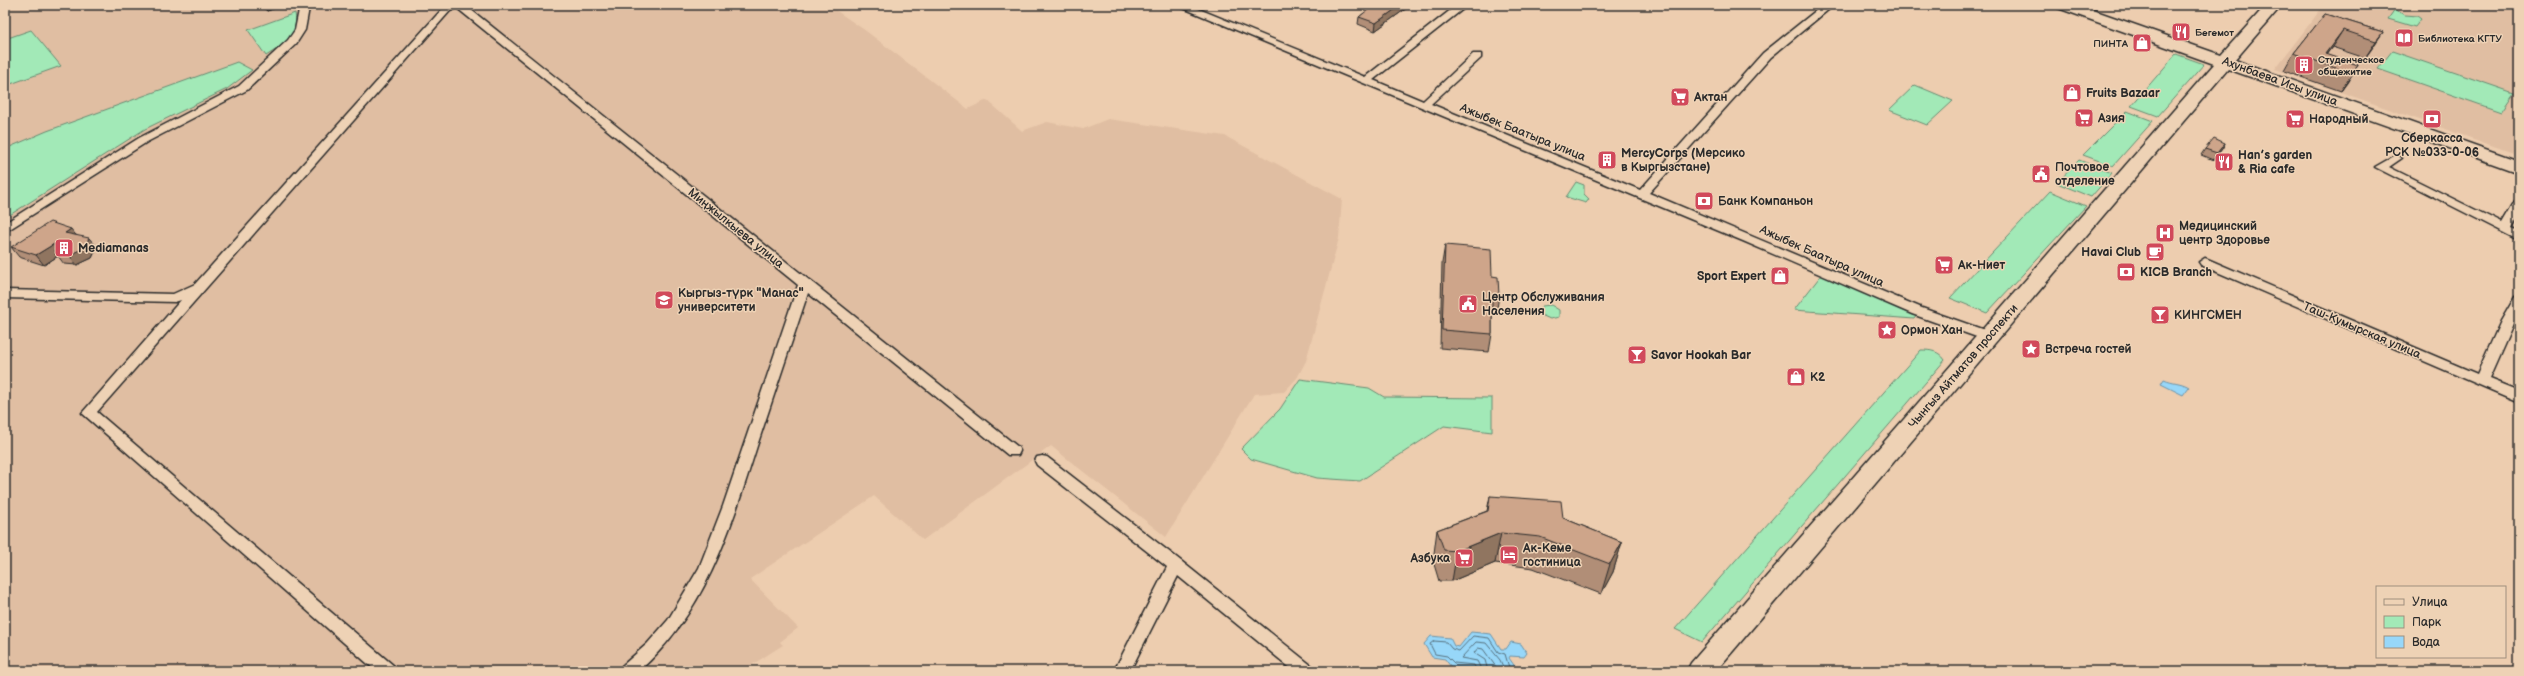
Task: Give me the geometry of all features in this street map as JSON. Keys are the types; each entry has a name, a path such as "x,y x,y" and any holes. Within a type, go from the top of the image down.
{"main road":[{"name":"Ахунбаева Исы улица","path":"2064,5 2519,167"},
{"name":"Чынгыз Айтматов проспекти","path":"1700,671 2274,5"}],"street":[{"path":"5,228 143,140 243,88 292,42 300,30 304,6 308,5"},
{"path":"388,671 89,413 447,9 458,5"},
{"name":"Миңжылкыева улица","path":"458,5 1013,451"},
{"name":"Ажыбек Баатыра улица","path":"1181,5 1747,238 1917,312 1988,336"},
{"path":"1366,81 1462,5"},
{"path":"1641,195 1767,55 1829,5"},
{"path":"1424,105 1477,56"},
{"path":"2396,158 2380,166 2519,236"},
{"path":"2505,229 2519,204"},
{"name":"Таш-Кумырская улица","path":"2205,262 2519,397"},
{"path":"5,294 175,298 199,287 208,278"},
{"path":"628,671 642,660 668,633 692,597 716,549 805,284"},
{"path":"2481,381 2507,321 2519,300"},
{"path":"1042,461 1176,565 1306,671"},
{"path":"1122,671 1176,565"}],"shaded area":[{"name":"Кыргыз-түрк \"Манас\" университети","path":"5,5 828,5 866,31 968,109 987,100 1022,131 1047,122 1083,129 1108,119 1225,136 1342,199 1339,238 1306,361 1297,378 1284,392 1254,394 1166,537 1051,446 923,540 874,496 750,579 798,628 780,642 783,645 742,671 5,671"},
{"path":"2324,5 2519,5 2519,155 2275,69"}],"green space":[{"path":"2395,9 2404,15 2417,16 2421,19 2415,27 2388,19"},
{"path":"295,13 295,28 292,34 284,44 266,56 248,30"},
{"path":"31,30 61,66 5,86 5,39"},
{"path":"2392,51 2514,93 2501,112 2378,69"},
{"path":"2176,54 2204,64 2158,116 2131,106"},
{"path":"237,62 252,70 227,89 145,129 5,218 5,149 47,131"},
{"path":"1915,85 1953,101 1927,125 1889,110"},
{"path":"2127,111 2153,121 2113,166 2083,155"},
{"path":"2079,160 2112,173 2091,197 2057,183"},
{"path":"1576,182 1584,185 1584,194 1589,199 1586,203 1566,197"},
{"path":"2050,191 2086,206 1987,313 1950,298"},
{"path":"1822,274 1917,315 1914,319 1794,310"},
{"path":"1551,305 1559,310 1559,317 1550,319 1541,315 1539,310 1542,306"},
{"path":"1921,350 1934,352 1945,360 1702,642 1675,629"},
{"path":"1300,379 1369,388 1384,397 1492,398 1492,432 1444,426 1360,481 1317,478 1251,459 1241,449 1280,409"}],"water":[{"path":"2164,379 2189,387 2183,395 2161,384"},
{"path":"1471,632 1491,634 1501,649 1506,649 1511,642 1521,644 1527,653 1524,657 1510,656 1509,658 1516,668 1512,671 1451,667 1445,659 1432,657 1424,644 1431,636 1450,638 1454,646 1459,647"}],"building":[{"path":"262,5 274,5 265,8"},
{"path":"1374,5 1401,5 1376,23 1359,17"},
{"path":"2325,14 2383,32 2376,41 2343,30 2325,54 2358,65 2352,74 2294,53"},
{"path":"2214,138 2225,143 2217,153 2205,149"},
{"path":"50,222 71,229 65,233 89,238 84,248 69,255 56,255 54,244 36,255 11,247"},
{"name":"Центр Обслуживания Населения","path":"1445,245 1491,249 1492,276 1498,277 1499,296 1492,295 1492,334 1442,330"},
{"path":"1490,496 1561,501 1563,518 1622,542 1610,564 1540,537 1501,533 1457,551 1444,550 1437,530 1488,511"}],"place":[{"name":"Бегемот","path":"2181,32"},
{"name":"Библиотека КГТУ","path":"2404,38"},
{"name":"ПИНТА","path":"2142,43"},
{"name":"Студенческое общежитие","path":"2304,65"},
{"name":"Fruits Bazaar","path":"2072,93"},
{"name":"Актан","path":"1680,97"},
{"name":"Азия","path":"2084,118"},
{"name":"Народный","path":"2295,119"},
{"name":"Сберкасса РСК №033-0-06","path":"2432,119"},
{"name":"MercyCorps (Мерсико в Кыргызстане)","path":"1607,160"},
{"name":"Han’s garden & Ria cafe","path":"2224,162"},
{"name":"Почтовое отделение","path":"2041,174"},
{"name":"Банк Компаньон","path":"1704,201"},
{"name":"Медицинский центр Здоровье","path":"2165,233"},
{"name":"Mediamanas","path":"64,248"},
{"name":"Havai Club","path":"2155,252"},
{"name":"Ак-Ниет","path":"1944,265"},
{"name":"KICB Branch","path":"2126,272"},
{"name":"Sport Expert","path":"1780,276"},
{"name":"Кыргыз-түрк \"Манас\" университети","path":"664,300"},
{"name":"Центр Обслуживания Населения","path":"1468,304"},
{"name":"КИНГСМЕН","path":"2160,315"},
{"name":"Ормон Хан","path":"1887,330"},
{"name":"Встреча гостей","path":"2031,349"},
{"name":"Savor Hookah Bar","path":"1637,355"},
{"name":"К2","path":"1796,377"},
{"name":"Ак-Кеме гостиница","path":"1509,555"},
{"name":"Азбука","path":"1464,558"}]}
